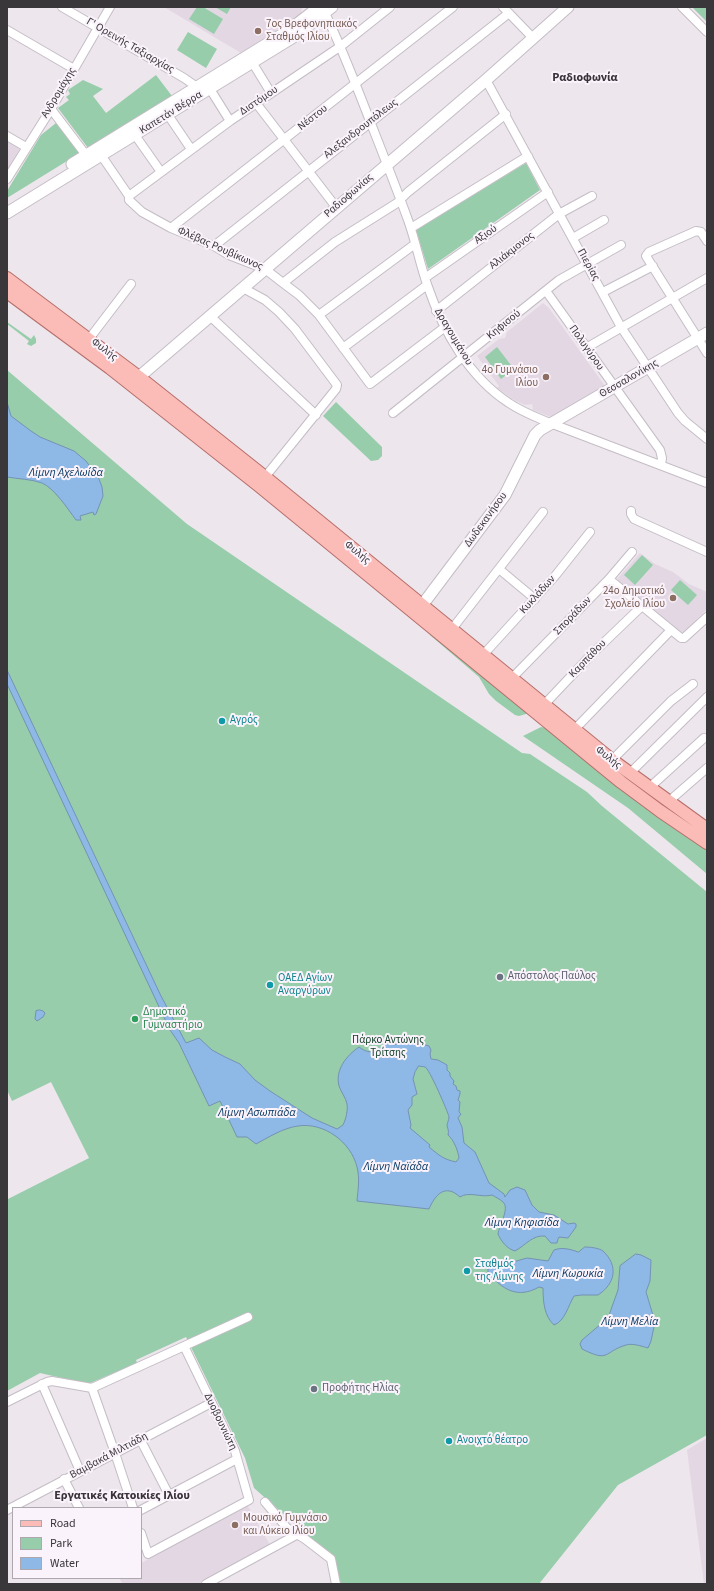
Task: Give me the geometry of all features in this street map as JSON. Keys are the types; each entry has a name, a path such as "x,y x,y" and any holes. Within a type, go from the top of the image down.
{"main road":[{"name":"Φυλής","path":"7,278 89,339 135,381 258,485 419,610 540,709 621,782 707,843"},
{"name":"Φυλής","path":"7,292 135,381 265,477 419,610 452,629 512,678 540,709 574,730 629,774 707,829"}],"street":[{"name":"Γ' Ορεινής Ταξιαρχίας","path":"62,7 197,87"},
{"name":"Ανδρομάχης","path":"7,179 51,109 110,7"},
{"name":"Διστόμου","path":"129,196 230,121 341,46 390,7"},
{"name":"Νέστου","path":"172,228 453,7"},
{"name":"Ραδιοφωνίας","path":"135,381 336,207 486,80 568,7"},
{"path":"682,7 707,32"},
{"name":"Δραγουμάνου","path":"320,9 341,46 371,122 411,228 426,282 436,311 464,358 485,384 498,395 526,413 707,483"},
{"name":"Καπετάν Βέρρα","path":"85,160 101,155 135,135 295,36 320,9"},
{"name":"Καπετάν Βέρρα","path":"7,213 66,172 197,87 288,31 320,9"},
{"path":"506,10 533,38"},
{"name":"Αλεξανδρουπόλεως","path":"214,246 371,122 506,10"},
{"path":"7,30 74,70"},
{"path":"252,62 271,93"},
{"name":"Πιερίας","path":"486,80 506,114 559,214 588,263 621,327 678,413 685,421 707,439"},
{"path":"210,89 230,121"},
{"path":"256,103 336,207"},
{"path":"51,109 85,160"},
{"path":"283,282 349,232 400,199 506,114"},
{"path":"168,115 191,149"},
{"path":"135,135 161,172"},
{"path":"7,136 26,147"},
{"name":"Φλέβας Ρουβίκωνος","path":"101,155 129,196 128,200 131,204 172,228 214,246 229,255 265,269 299,295 319,315 370,384 445,327"},
{"path":"411,228 528,156"},
{"name":"Καπετάν Βέρρα","path":"7,204 66,172"},
{"name":"Αξιού","path":"343,348 426,282 548,192"},
{"name":"Αλιάκμονος","path":"436,311 559,214 592,196"},
{"path":"573,238 604,220"},
{"path":"707,241 701,232 696,231 647,254 647,258 672,298 702,336 707,353"},
{"path":"319,315 415,244"},
{"name":"Κηφισού","path":"393,413 464,358 546,291 572,272 621,245"},
{"path":"603,292 653,266"},
{"path":"586,348 707,278"},
{"path":"89,339 131,284"},
{"path":"243,288 265,300 279,312 295,330 337,385 336,389 265,477"},
{"name":"Πολυγύρου","path":"546,291 614,388 660,450 662,458 661,465"},
{"path":"210,316 316,414"},
{"name":"Θεσσαλονίκης","path":"550,423 648,369 702,336"},
{"name":"Δωδεκανήσου","path":"419,610 495,511 507,492 536,435 550,423"},
{"path":"631,510 631,514 634,519 707,552"},
{"path":"452,629 543,512"},
{"name":"Κυκλάδων","path":"483,655 535,599 590,532"},
{"name":"Σποράδων","path":"512,678 609,579 632,552"},
{"path":"499,569 535,599"},
{"path":"609,579 671,630 684,638 707,617"},
{"name":"Καρπάθου","path":"540,709 593,653 642,606"},
{"path":"574,730 671,630"},
{"path":"612,760 671,701 693,684"},
{"path":"629,774 706,699"},
{"path":"649,788 704,738"},
{"path":"668,802 707,768"},
{"path":"7,1402 42,1384 52,1382 92,1388 248,1317"},
{"name":"Δυοβουνιώτη","path":"142,1536 148,1554 249,1500 237,1459 184,1346"},
{"path":"42,1384 80,1470"},
{"path":"92,1388 133,1507"},
{"name":"Βαμβακά Μιλτιάδη","path":"13,1507 80,1470 211,1403"},
{"path":"140,1439 169,1495"},
{"path":"142,1509 237,1459"},
{"path":"64,1479 78,1507"},
{"path":"265,1502 284,1525 331,1560 336,1584"},
{"path":"206,1584 298,1534"}],"shaded area":[{"path":"164,7 302,8 301,14 241,53"},
{"path":"7,139 17,145 19,150 7,171"},
{"name":"4ο Γυμνάσιο Ιλίου","path":"543,303 549,308 605,386 551,417 533,410 532,404 525,405 516,401 497,388 499,386 477,356 499,339 505,338 507,332"},
{"name":"24ο Δημοτικό Σχολείο Ιλίου","path":"640,553 655,564 673,572 689,584 707,592 707,609 697,619 696,624 685,632 680,633 618,581 618,578"},
{"path":"707,1438 707,1584 704,1584 687,1450"},
{"name":"Μουσικό Γυμνάσιο και Λύκειο Ιλίου","path":"248,1506 270,1545 198,1584 123,1584 120,1579 142,1579 142,1562"}],"green space":[{"path":"197,7 203,7 223,19 214,34 189,19"},
{"path":"215,7 231,7 227,14"},
{"path":"692,7 707,7 707,22"},
{"path":"188,32 217,49 206,68 177,50"},
{"path":"156,75 172,96 88,148 58,108 69,100 66,97 70,94 68,90 83,80 103,89 93,96 106,113"},
{"path":"56,123 80,153 7,198 7,191 41,135"},
{"path":"526,163 540,190 428,269 416,230"},
{"path":"7,322 31,339 34,335 36,343 31,346 27,344 29,341 7,324"},
{"path":"497,347 514,369 501,379 485,357"},
{"name":"Πάρκο Αντώνης Τρίτσης","path":"7,370 187,524 522,753 530,754 587,792 707,892 707,1435 618,1485 539,1584 340,1584 332,1557 254,1488 245,1458 186,1337 136,1360 137,1363 88,1384 40,1373 7,1391 8,1199 89,1158 51,1082 12,1101 7,1090"},
{"path":"336,402 382,447 382,456 378,460 371,461 323,416"},
{"path":"642,555 653,565 635,585 624,575"},
{"path":"680,580 697,595 688,605 671,590"},
{"path":"429,631 527,713 519,716 515,715 496,701 489,694 479,677 430,635"},
{"path":"541,727 546,728 654,814 707,849 707,874 628,808 523,736"}],"water":[{"name":"Λίμνη Αχελωίδα","path":"7,402 11,416 31,431 40,437 74,451 86,461 99,479 102,487 103,496 96,514 94,515 93,512 80,516 81,520 76,520 60,499 47,486 42,483 7,477"},
{"name":"Λίμνη Ναϊάδα","path":"7,670 161,996 186,1043 199,1038 212,1050 240,1064 255,1080 270,1091 312,1118 337,1129 343,1125 347,1109 347,1104 339,1086 338,1080 340,1069 346,1059 354,1051 359,1047 363,1050 371,1052 381,1048 387,1042 394,1045 407,1039 429,1046 431,1050 431,1059 438,1060 447,1065 447,1070 454,1081 453,1084 456,1086 457,1090 460,1091 458,1100 460,1102 459,1112 461,1114 458,1118 462,1127 464,1143 475,1152 489,1183 504,1194 505,1197 510,1190 517,1187 525,1190 532,1205 539,1212 554,1215 568,1224 576,1224 576,1227 568,1238 559,1237 557,1243 551,1243 545,1236 540,1236 536,1237 515,1251 507,1247 498,1234 505,1213 505,1205 502,1201 492,1195 464,1195 460,1197 450,1191 445,1191 437,1195 429,1209 357,1201 358,1176 354,1158 343,1142 327,1131 317,1127 292,1127 276,1133 256,1144 247,1137 237,1137 220,1101 209,1106 179,1043 170,1030 7,684","holes":["419,1066 427,1069 448,1113 448,1135 458,1152 459,1158 456,1162 439,1155 410,1128 411,1125 408,1110 412,1105 412,1097 417,1094 413,1079"]},
{"path":"40,1010 45,1013 43,1017 37,1021 35,1019 36,1011"},
{"name":"Λίμνη Κωρυκία","path":"585,1247 601,1250 608,1257 613,1269 611,1280 604,1291 598,1295 574,1296 564,1317 554,1325 546,1313 543,1288 539,1287 531,1291 524,1292 511,1291 499,1284 488,1272 488,1267 495,1261 513,1262 527,1258 548,1261 554,1250 566,1249 578,1252"},
{"name":"Λίμνη Μελία","path":"636,1254 651,1260 650,1281 646,1292 655,1322 648,1348 628,1344 602,1356 582,1349 580,1344 582,1340 608,1318 618,1290 620,1266"}],"place":[{"name":"7ος Βρεφονηπιακός Σταθμός Ιλίου","path":"258,31"},
{"name":"4ο Γυμνάσιο Ιλίου","path":"546,377"},
{"name":"24ο Δημοτικό Σχολείο Ιλίου","path":"673,598"},
{"name":"Αγρός","path":"222,721"},
{"name":"Απόστολος Παύλος","path":"500,977"},
{"name":"ΟΑΕΔ Αγίων Αναργύρων","path":"270,985"},
{"name":"Δημοτικό Γυμναστήριο","path":"135,1019"},
{"name":"Σταθμός της Λίμνης","path":"467,1271"},
{"name":"Προφήτης Ηλίας","path":"314,1389"},
{"name":"Ανοιχτό θέατρο","path":"449,1441"},
{"name":"Μουσικό Γυμνάσιο και Λύκειο Ιλίου","path":"235,1525"}],"district":[{"name":"Ραδιοφωνία","path":"585,78"},
{"name":"Εργατικές Κατοικίες Ιλίου","path":"122,1496"}],"water label":[{"name":"Λίμνη Ασωπιάδα","path":"257,1113"},
{"name":"Λίμνη Κηφισίδα","path":"522,1223"}]}
